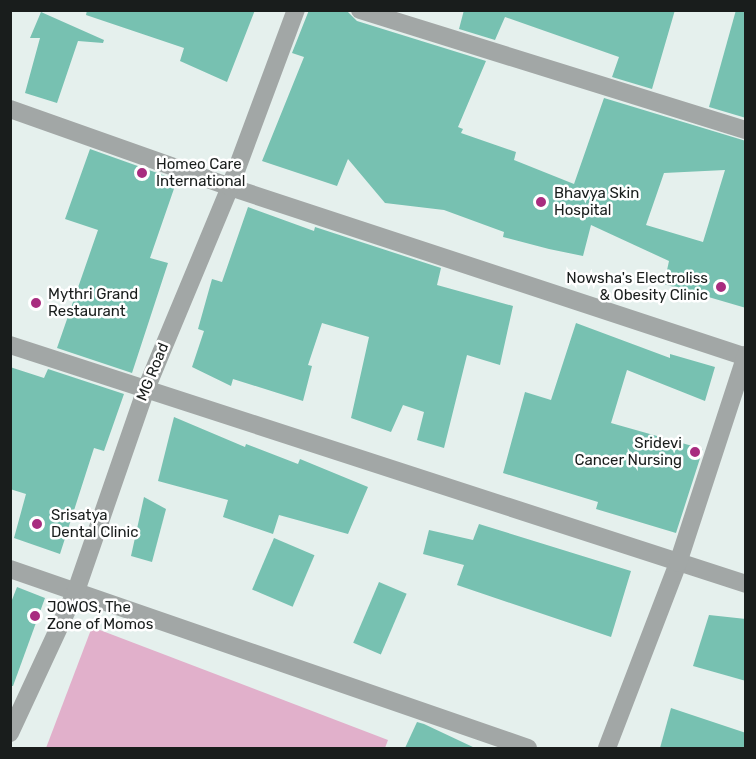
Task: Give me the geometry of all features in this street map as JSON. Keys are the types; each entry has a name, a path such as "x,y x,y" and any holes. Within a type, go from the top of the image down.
{"street":[{"name":"MG Road","path":"10,733 76,591 146,389 230,187 296,10"},
{"path":"360,10 746,130"},
{"path":"10,109 230,187 745,356 678,562 607,748"},
{"path":"10,345 746,584"},
{"path":"10,569 528,748"}],"shaded area":[{"path":"92,627 388,740 385,748 46,748"}],"building":[{"path":"87,10 255,10 227,82 180,61 184,48 86,15"},
{"path":"309,10 346,10 357,21 486,61 458,127 463,129 461,133 516,152 514,160 574,184 604,98 746,141 746,308 664,284 669,261 591,225 583,256 503,237 504,232 444,210 385,203 348,159 337,186 262,161 304,57 292,53","holes":["725,170 703,242 646,225 664,173"]},
{"path":"464,10 675,10 652,89 612,77 619,57 505,17 495,40 459,29"},
{"path":"736,10 746,10 746,118 709,107"},
{"path":"41,12 104,40 103,43 78,41 57,103 25,93 40,38 30,38"},
{"path":"90,149 177,180 150,258 168,263 132,373 57,348 98,230 65,219"},
{"path":"248,207 314,231 315,227 441,268 437,285 513,306 500,365 467,355 444,448 417,440 424,412 403,405 391,432 351,418 369,337 322,323 308,365 312,366 303,401 233,379 231,386 192,367 204,331 198,329 212,279 222,282"},
{"path":"576,323 670,358 670,354 715,367 705,401 627,370 611,423 703,449 676,533 596,509 598,502 503,473 525,392 551,400"},
{"path":"10,367 44,378 48,369 124,394 104,451 94,448 60,554 14,538 26,494 10,489"},
{"path":"174,417 245,447 246,444 298,464 300,459 368,487 348,534 279,515 273,534 223,517 228,500 158,481"},
{"path":"144,497 166,509 152,562 131,556"},
{"path":"479,524 631,571 611,637 457,585 464,565 423,554 429,530 473,540"},
{"path":"274,538 315,555 293,607 252,590"},
{"path":"379,582 407,594 381,654 353,643"},
{"path":"17,587 45,598 13,686 10,686 10,605"},
{"path":"709,615 746,619 746,681 693,666"},
{"path":"671,708 746,733 746,748 660,748"},
{"path":"417,722 424,724 475,748 405,748"}],"place":[{"name":"Homeo Care International","path":"142,173"},
{"name":"Bhavya Skin Hospital","path":"541,202"},
{"name":"Nowsha's Electroliss & Obesity Clinic","path":"721,287"},
{"name":"Mythri Grand Restaurant","path":"36,303"},
{"name":"Sridevi Cancer Nursing","path":"695,452"},
{"name":"Srisatya Dental Clinic","path":"37,524"},
{"name":"JOWOS, The Zone of Momos","path":"35,616"}]}
